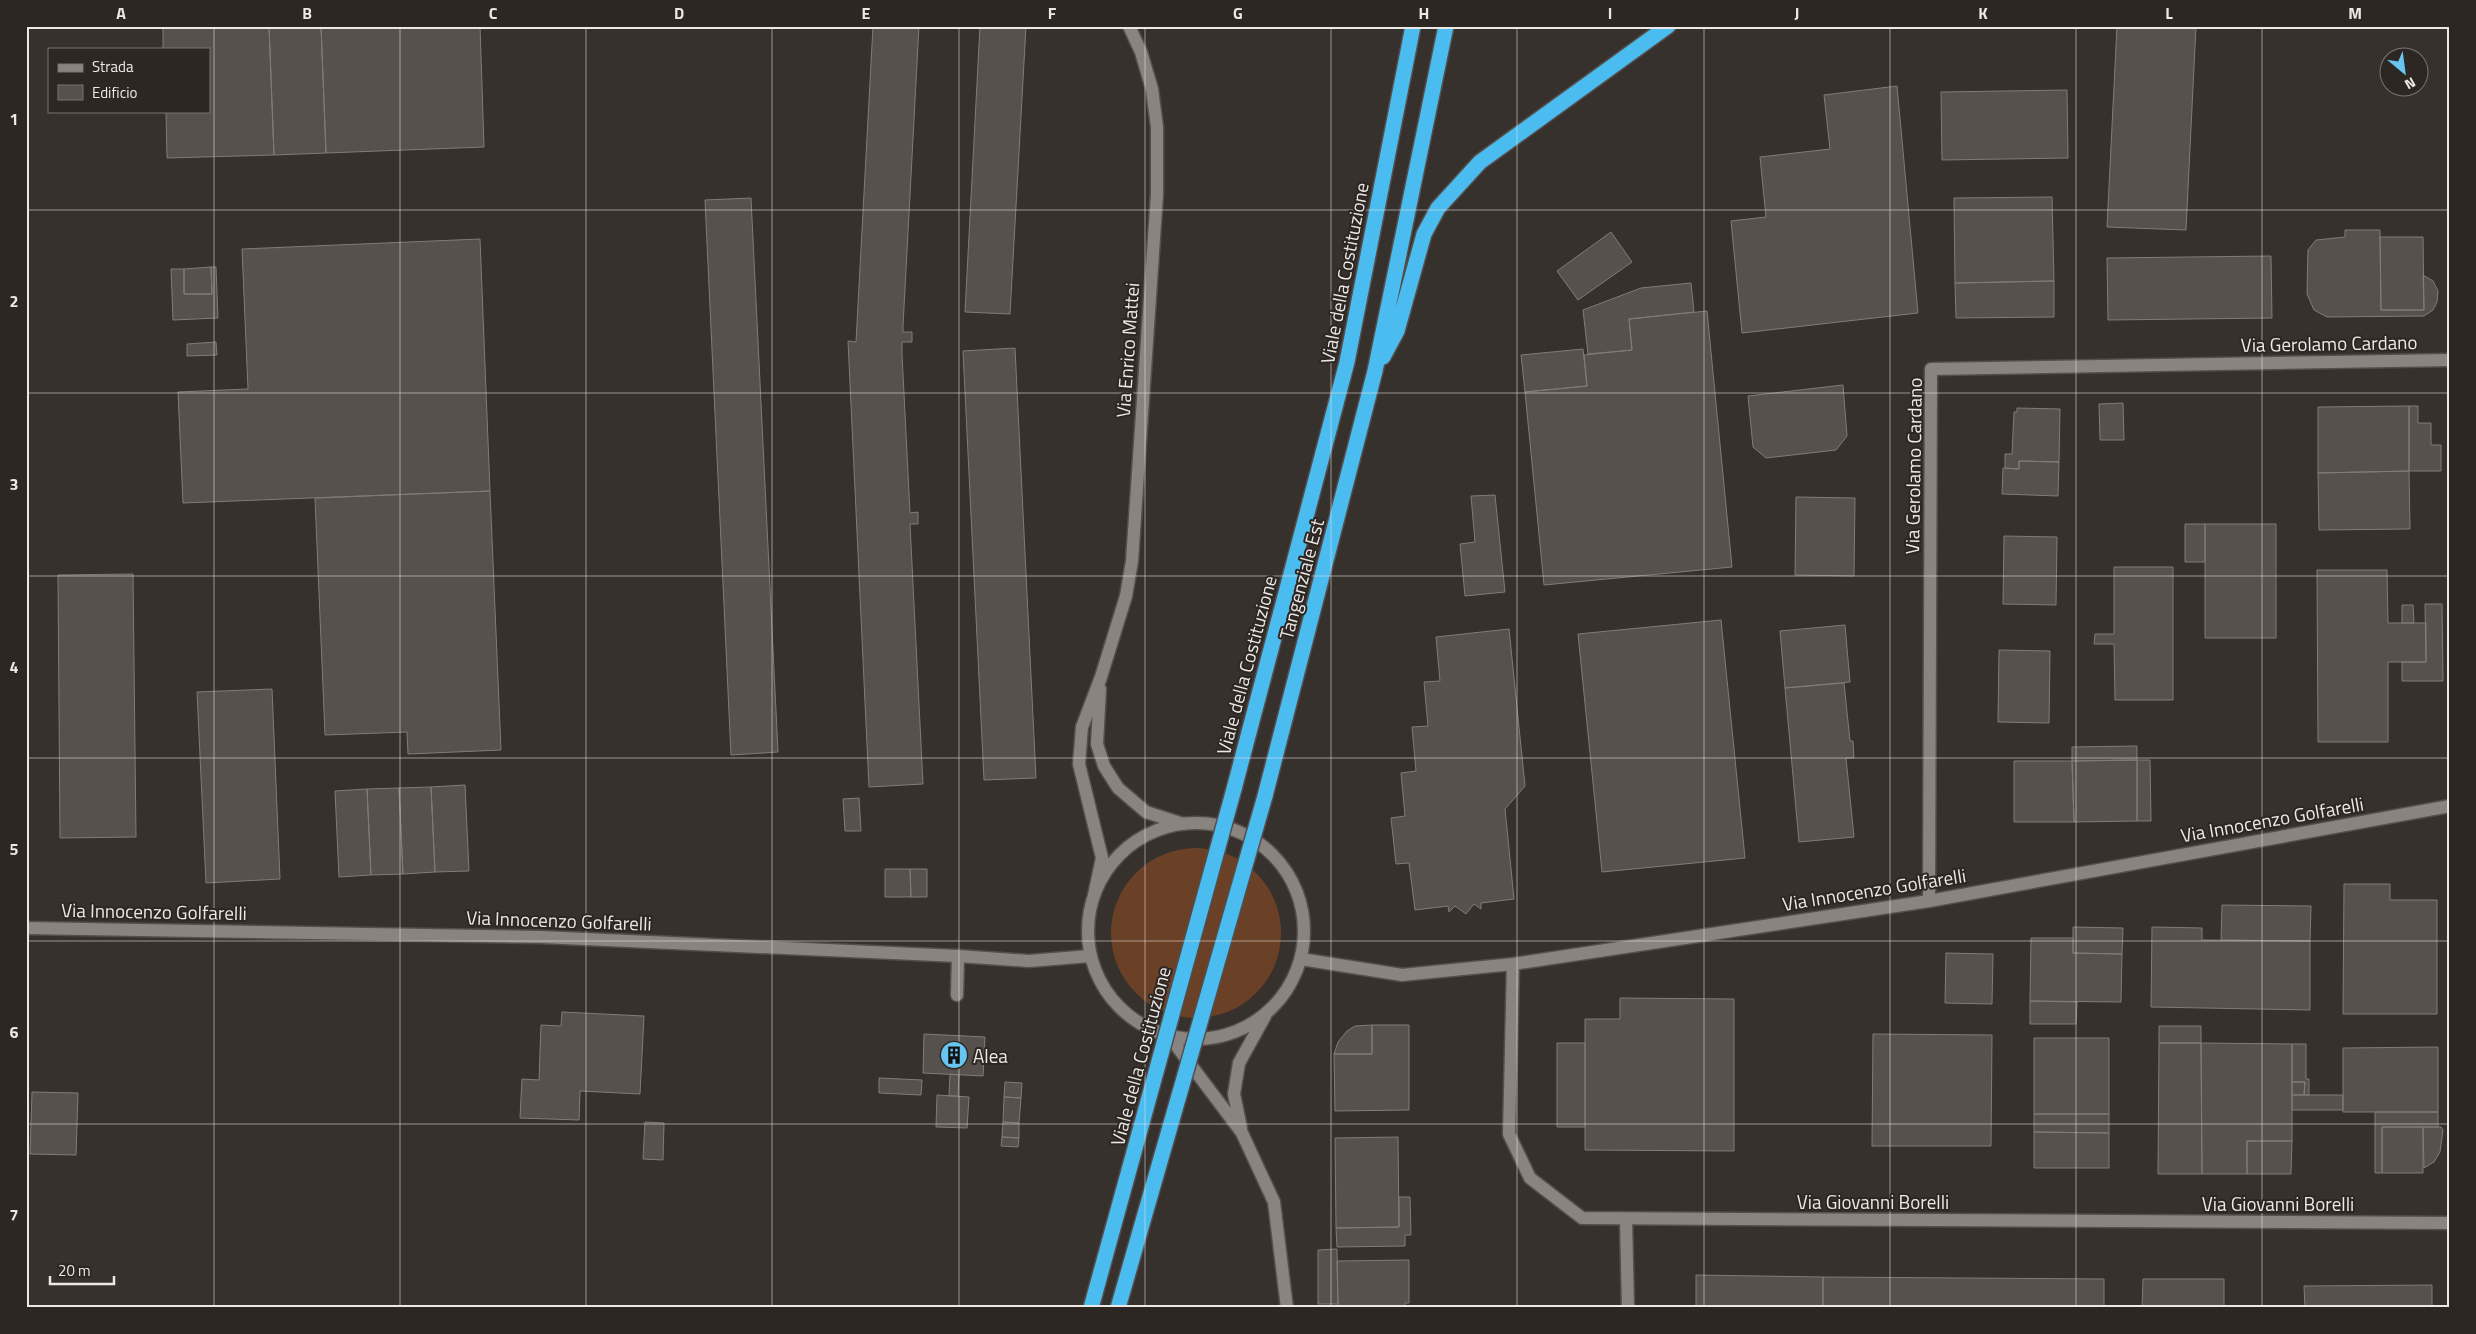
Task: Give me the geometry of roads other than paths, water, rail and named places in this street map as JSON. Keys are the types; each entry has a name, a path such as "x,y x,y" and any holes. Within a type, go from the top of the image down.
{"highway":[{"name":"Viale della Costituzione","path":"1091,1308 1234,789 1347,362 1413,26"},
{"path":"1375,371 1446,26"},
{"path":"1375,371 1397,331 1424,234 1438,208 1480,162 1668,26"},
{"name":"Tangenziale Est","path":"1118,1308 1265,796 1375,371"}],"street":[{"name":"Via Enrico Mattei","path":"1129,26 1141,52 1152,89 1157,127 1156,194 1132,561 1126,596 1101,677 1082,727 1079,764 1102,858 1089,915 1090,956 1101,983 1118,1007 1142,1025 1169,1036"},
{"name":"Via Gerolamo Cardano","path":"1929,901 1931,369 2450,360"},
{"name":"Via Enrico Mattei","path":"1101,677 1097,744 1104,766 1118,788 1146,812 1183,824"},
{"name":"Via Innocenzo Golfarelli","path":"1301,959 1402,975 1513,964 1929,901 2450,806"},
{"path":"1094,895 1108,868 1128,847 1154,832 1183,824 1213,824 1242,833 1268,849 1287,872 1302,907 1305,929 1301,959 1288,990 1266,1015 1239,1063 1234,1094 1242,1133"},
{"name":"Via Innocenzo Golfarelli","path":"26,928 541,938 958,956 1029,962 1090,956"},
{"path":"957,995 958,956"},
{"name":"Via Giovanni Borelli","path":"1513,964 1509,1134 1530,1178 1582,1218 2450,1222"},
{"path":"1169,1036 1203,1039 1228,1034 1236,1032 1266,1015"},
{"path":"1169,1036 1242,1133 1274,1202 1287,1308"},
{"path":"1626,1218 1628,1308"}],"place":[{"name":"Alea","path":"954,1055"}]}
